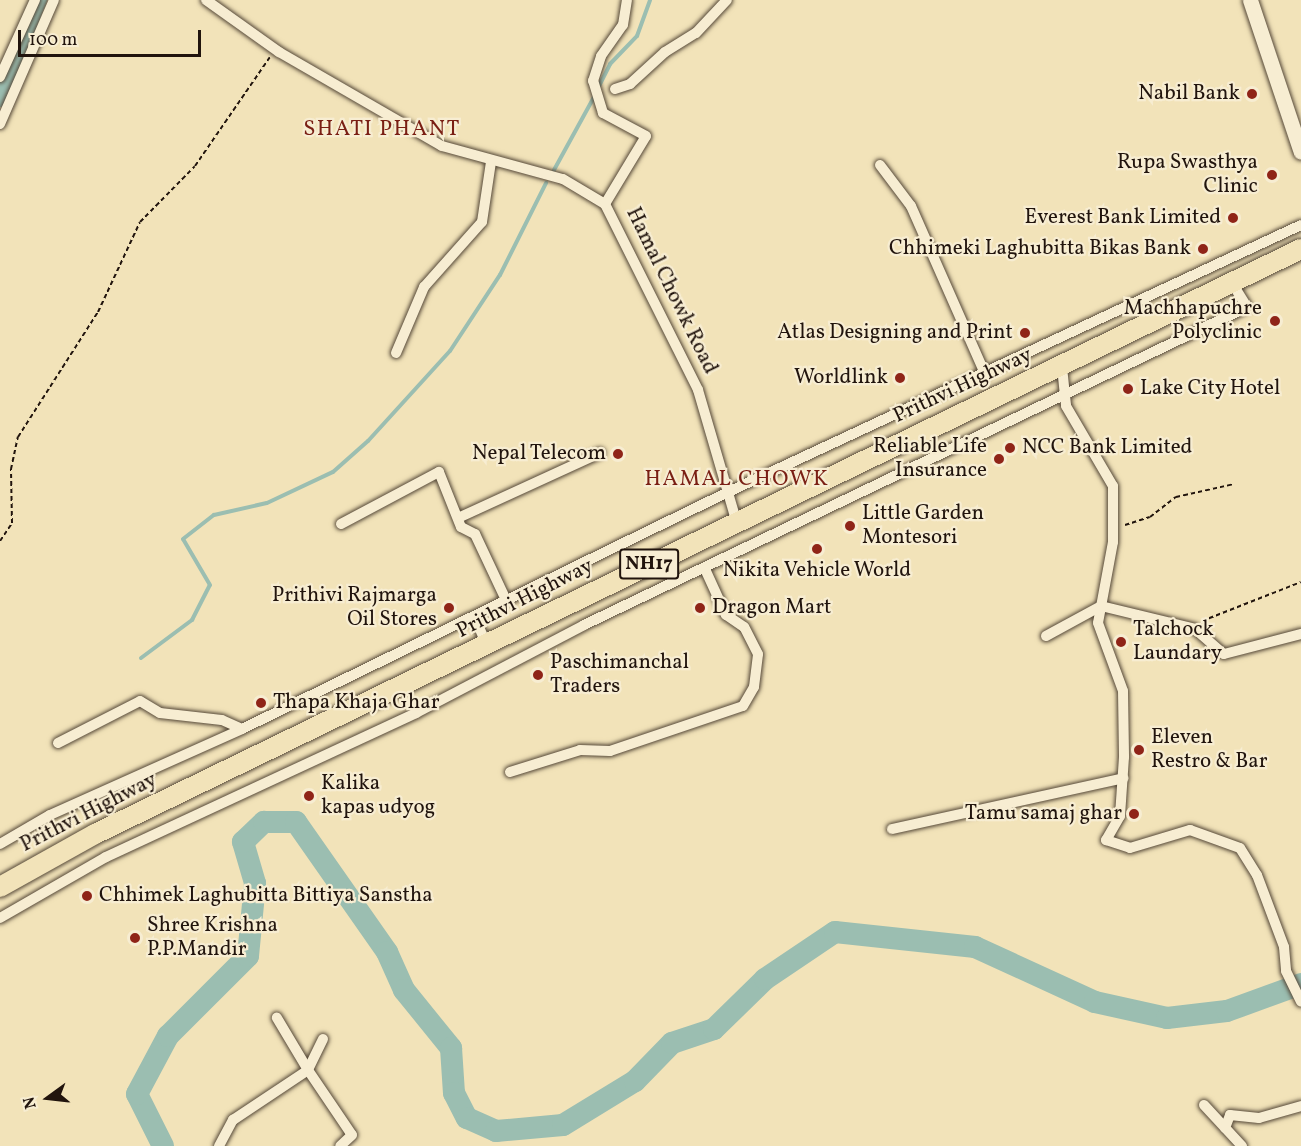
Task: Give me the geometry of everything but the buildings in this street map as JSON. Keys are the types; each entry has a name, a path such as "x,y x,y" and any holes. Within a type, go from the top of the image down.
{"highway":[{"name":"Prithvi Highway","path":"0,887 95,834 487,645 736,520 1062,367 1301,249"}],"main road":[{"path":"1250,0 1301,152"}],"street":[{"path":"0,77 35,0"},
{"path":"0,124 54,0"},
{"name":"Hamal Chowk Road","path":"206,0 276,50 442,147 491,162 563,179 605,204 698,390 726,493 736,520"},
{"path":"605,204 646,136 603,113 593,81 601,56 623,25 627,0"},
{"path":"615,89 630,84 665,52 696,33 727,0"},
{"path":"396,353 424,287 482,222 491,162"},
{"path":"880,165 910,206 985,374"},
{"path":"0,844 50,815 242,729 726,493 1301,225"},
{"path":"0,918 106,857 416,713 705,569 1065,397 1247,307 1232,283"},
{"path":"1062,367 1065,397 1113,486 1113,524 1098,623 1123,691 1123,778 1120,816 1106,840 1130,848 1190,830 1240,848 1280,937 1286,971 1300,1000"},
{"path":"458,518 600,453"},
{"path":"341,524 439,472 461,527 474,534 506,600"},
{"path":"510,772 580,750 610,751 743,706 753,687 758,654 744,627 726,615 705,569"},
{"path":"1046,636 1101,606 1195,629 1224,654 1301,634"},
{"path":"474,616 487,645"},
{"path":"58,743 140,701 160,713 222,720 242,729"},
{"path":"892,829 1123,778"},
{"path":"277,1018 308,1070 352,1135 340,1146"},
{"path":"219,1146 233,1120 308,1070 323,1039"},
{"path":"1204,1105 1242,1146"},
{"path":"1225,1128 1230,1115 1259,1118 1301,1106"}],"path":[{"path":"0,541 12,523 12,463 18,437 98,312 140,222 195,166 276,50"},
{"path":"1113,524 1139,522 1176,497 1234,484"},
{"path":"1175,623 1234,612 1269,591 1301,582"}],"waterway":[{"path":"0,100 40,0"},
{"path":"598,88 610,64 637,36 650,0"},
{"path":"554,170 595,95"},
{"path":"141,658 192,620 210,585 183,539 214,515 267,503 333,472 368,441 450,351 500,275 546,183"},
{"path":"163,1146 137,1094 168,1036 248,956 255,883 243,842 264,822 296,822 387,952 404,990 451,1048 454,1093 467,1118 496,1131 563,1125 635,1081 672,1043 714,1029 765,979 835,932 975,947 1095,1002 1167,1018 1227,1011 1301,984"}],"place":[{"name":"Nabil Bank","path":"1252,94"},
{"name":"Rupa Swasthya Clinic","path":"1272,175"},
{"name":"Everest Bank Limited","path":"1233,218"},
{"name":"Chhimeki Laghubitta Bikas Bank","path":"1203,249"},
{"name":"Machhapuchre Polyclinic","path":"1275,321"},
{"name":"Atlas Designing and Print","path":"1025,333"},
{"name":"Worldlink","path":"900,378"},
{"name":"Lake City Hotel","path":"1128,389"},
{"name":"NCC Bank Limited","path":"1010,448"},
{"name":"Nepal Telecom","path":"618,454"},
{"name":"Reliable Life Insurance","path":"999,459"},
{"name":"Little Garden Montesori","path":"850,526"},
{"name":"Nikita Vehicle World","path":"817,549"},
{"name":"Prithivi Rajmarga Oil Stores","path":"449,608"},
{"name":"Dragon Mart","path":"700,608"},
{"name":"Talchock Laundary","path":"1121,642"},
{"name":"Paschimanchal Traders","path":"538,675"},
{"name":"Thapa Khaja Ghar","path":"261,703"},
{"name":"Eleven Restro & Bar","path":"1139,750"},
{"name":"Kalika kapas udyog","path":"309,796"},
{"name":"Tamu samaj ghar","path":"1134,814"},
{"name":"Chhimek Laghubitta Bittiya Sanstha","path":"87,896"},
{"name":"Shree Krishna P.P.Mandir","path":"135,938"}],"district":[{"name":"SHATI PHANT","path":"382,130"},
{"name":"HAMAL CHOWK","path":"737,480"}]}
